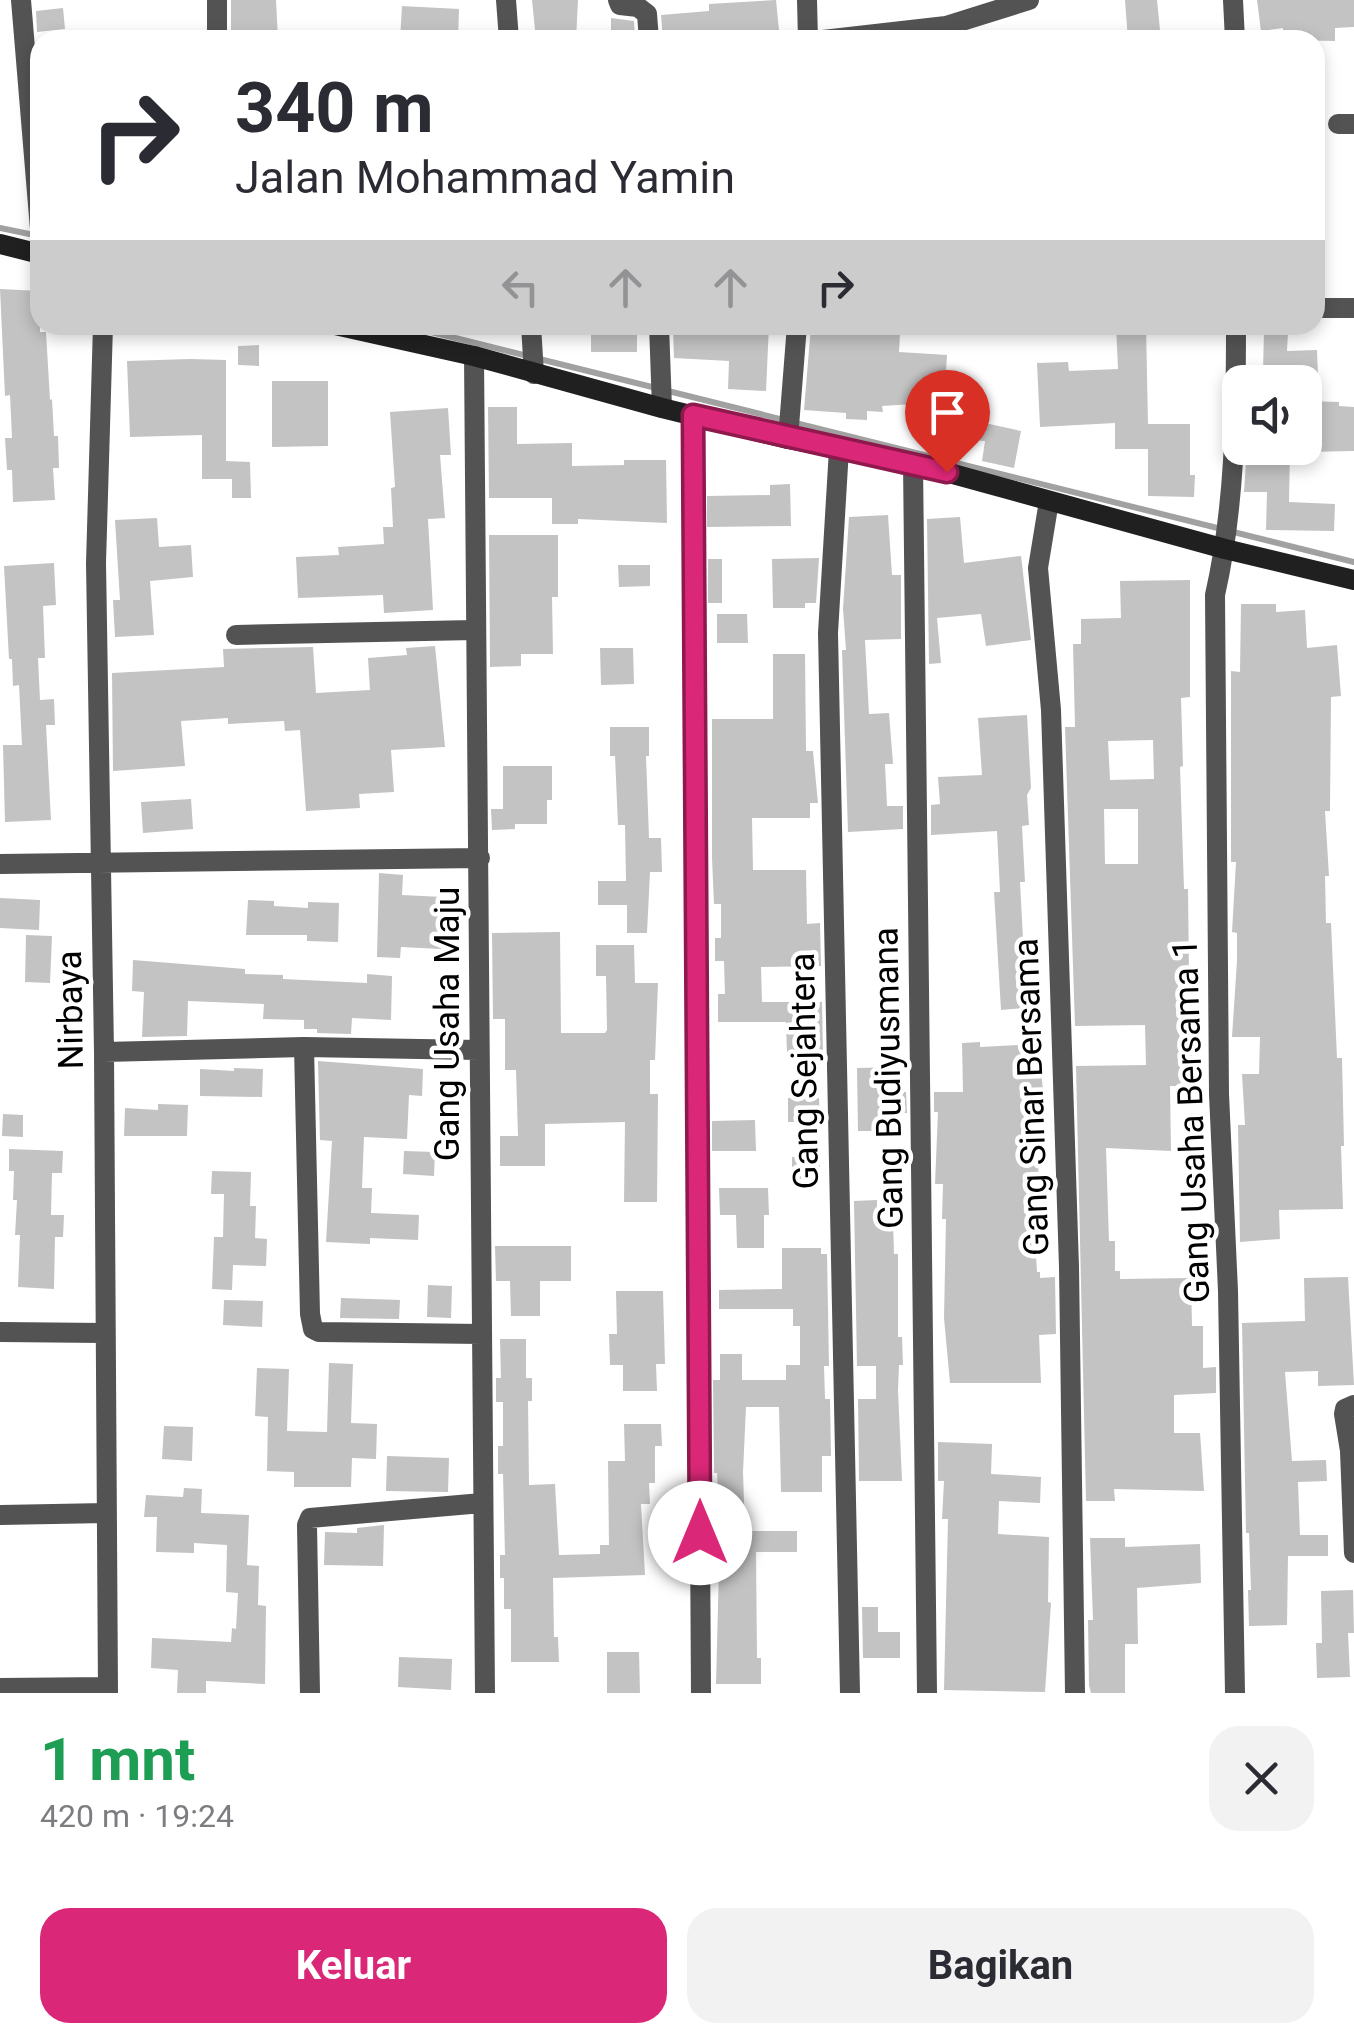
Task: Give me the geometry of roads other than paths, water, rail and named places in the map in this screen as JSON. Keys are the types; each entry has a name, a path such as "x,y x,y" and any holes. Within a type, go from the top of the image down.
{"street":[{"path":"22,0 30,102"},
{"path":"216,0 217,30"},
{"path":"506,0 508,30"},
{"path":"618,0 647,14 648,30"},
{"path":"808,0 808,30"},
{"path":"911,30 946,26 1027,0"},
{"path":"1233,0 1234,30"},
{"path":"0,244 30,252"},
{"path":"1325,308 1354,308"},
{"name":"Nirbaya","path":"103,335 96,563 108,1690"},
{"path":"380,335 474,356 662,408 914,463 1354,580"},
{"path":"531,335 534,374"},
{"path":"659,335 662,408"},
{"path":"788,438 796,335"},
{"name":"Gang Usaha Bersama 1","path":"1235,1693 1228,1291 1219,1094 1215,595 1226,549 1236,406 1236,335"},
{"name":"Gang Usaha Maju","path":"474,356 484,1693"},
{"path":"693,415 702,1693"},
{"name":"Gang Sejahtera","path":"839,449 828,633 850,1693"},
{"name":"Gang Budiyusmana","path":"914,463 927,1693"},
{"name":"Gang Sinar Bersama","path":"1048,501 1038,568 1052,710 1075,1693"},
{"path":"236,635 474,630"},
{"path":"0,864 480,858"},
{"path":"304,1047 313,1328 319,1332 482,1334"},
{"path":"104,1052 304,1047 478,1050"},
{"path":"0,1332 104,1334"},
{"path":"1354,1405 1345,1409 1344,1414 1350,1451 1354,1552"},
{"path":"310,1693 310,1518 482,1503"},
{"path":"0,1515 106,1513"},
{"path":"0,1688 108,1690"}],"waterway":[{"path":"0,228 30,234"},
{"path":"443,335 1354,562"}]}
